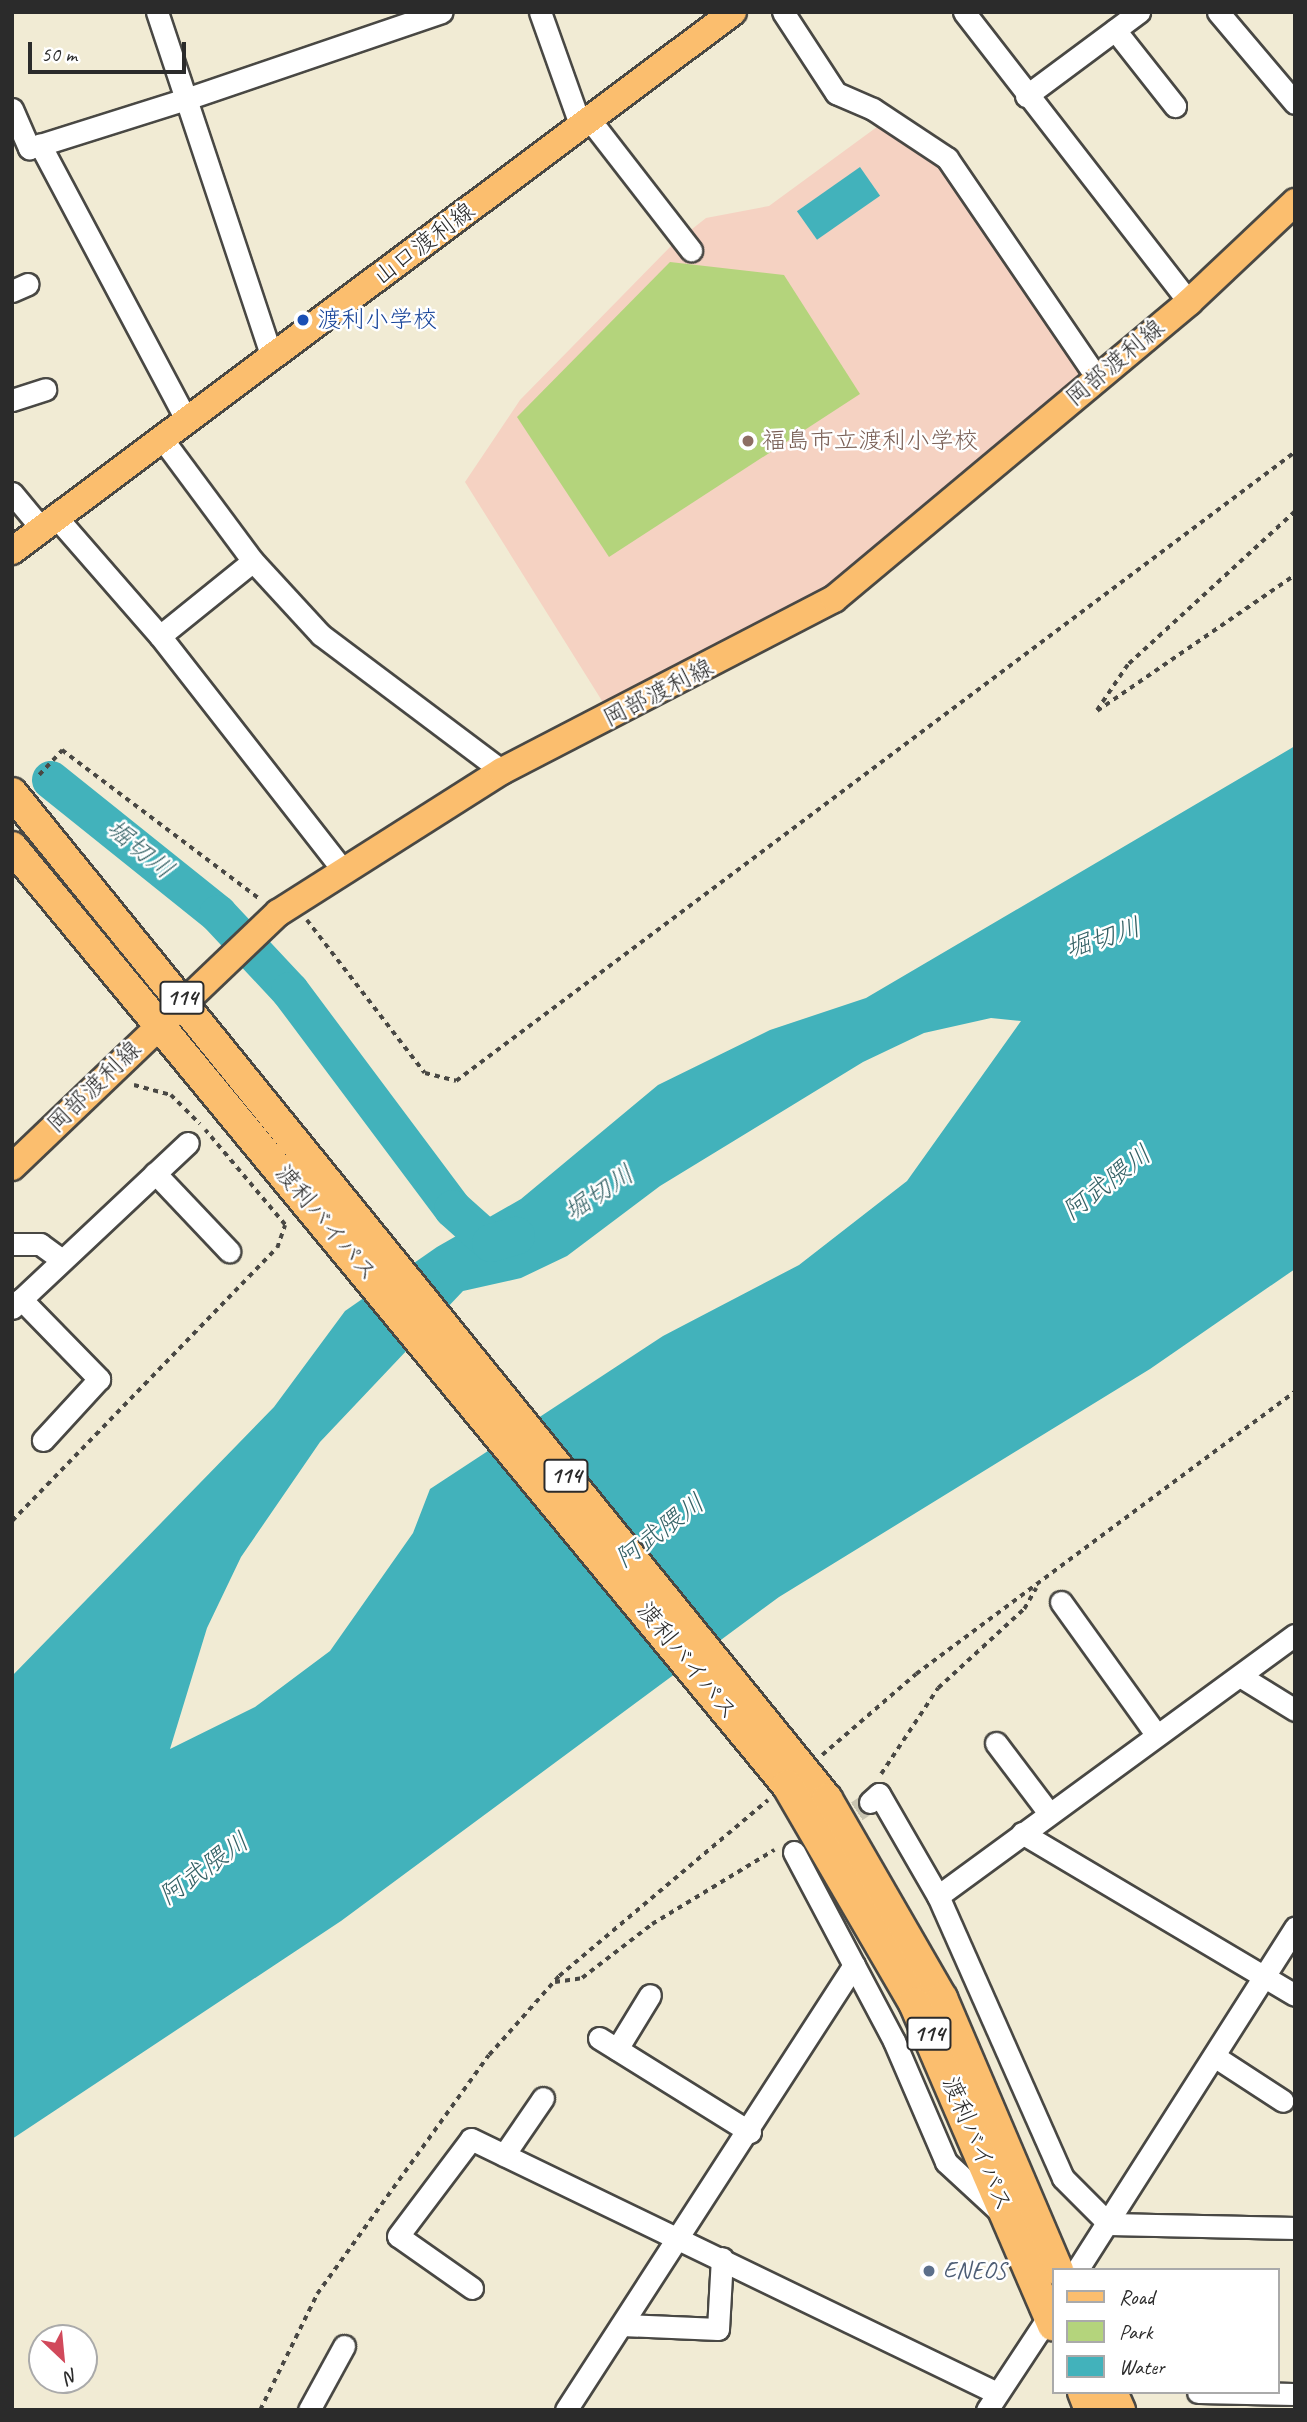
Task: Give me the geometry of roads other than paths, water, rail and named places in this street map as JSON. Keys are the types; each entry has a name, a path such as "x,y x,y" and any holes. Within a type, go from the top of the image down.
{"highway":[{"name":"渡利バイパス","path":"12,793 349,1205 787,1765 917,1949 1058,2268"},
{"name":"渡利バイパス","path":"12,847 158,1025 787,1765 883,1940 1052,2317"},
{"path":"1113,2394 1120,2410"}],"main road":[{"name":"山口渡利線","path":"12,551 733,12"},
{"name":"岡部渡利線","path":"13,1164 279,912 342,869 502,771 834,599 1189,302 1295,202"}],"street":[{"path":"157,12 272,358"},
{"path":"12,109 29,148 186,99 442,12"},
{"path":"540,12 586,124 691,250"},
{"path":"783,12 836,93 873,109 947,158 1097,377"},
{"path":"964,12 1026,96 1189,302"},
{"path":"1026,96 1139,12"},
{"path":"1218,12 1295,103"},
{"path":"1115,30 1175,106"},
{"path":"40,145 187,421"},
{"path":"12,400 45,389"},
{"path":"163,440 253,561 321,635 502,771"},
{"path":"12,493 50,524 160,636 342,869"},
{"path":"160,636 253,561"},
{"path":"43,1440 99,1380 17,1303 188,1143"},
{"path":"155,1173 229,1251"},
{"path":"12,1244 40,1244 62,1261"},
{"path":"1061,1602 1156,1734"},
{"path":"938,1896 1295,1634"},
{"path":"1240,1676 1295,1710"},
{"path":"996,1743 1049,1813"},
{"path":"872,1792 879,1794 938,1896 1063,2178 1110,2224 1295,2228"},
{"path":"1022,1833 1295,1995"},
{"path":"790,1847 853,1965 946,2162 1008,2219"},
{"path":"1078,2268 1110,2224 1295,1928"},
{"path":"566,2410 750,2132 853,1965"},
{"path":"650,1994 608,2044 750,2132"},
{"path":"1214,2056 1283,2101"},
{"path":"504,2155 544,2098"},
{"path":"472,2288 398,2235 471,2138 681,2238 992,2401 1052,2317"},
{"path":"622,2325 718,2329 722,2259"},
{"path":"309,2410 344,2346"}],"water":[{"path":"860,167 880,196 817,240 797,211"},
{"name":"阿武隈川","path":"1295,746 1295,1269 1150,1369 779,1597 341,1921 12,2139 12,1676 274,1407 345,1311 437,1247 521,1199 658,1085 770,1030 866,998","holes":["991,1018 1021,1021 907,1181 799,1265 663,1336 430,1489 413,1533 330,1651 255,1707 170,1749 207,1628 241,1557 320,1442 463,1291 521,1278 567,1256 660,1186 863,1062 924,1033"]}],"waterway":[{"name":"堀切川","path":"51,780 218,914 290,991 453,1209 491,1243 516,1236"}],"tunnel":[{"path":"831,1828 870,1802"}],"place":[{"name":"渡利小学校","path":"303,320"},
{"name":"福島市立渡利小学校","path":"748,441"},
{"name":"ENEOS","path":"929,2271"}]}
